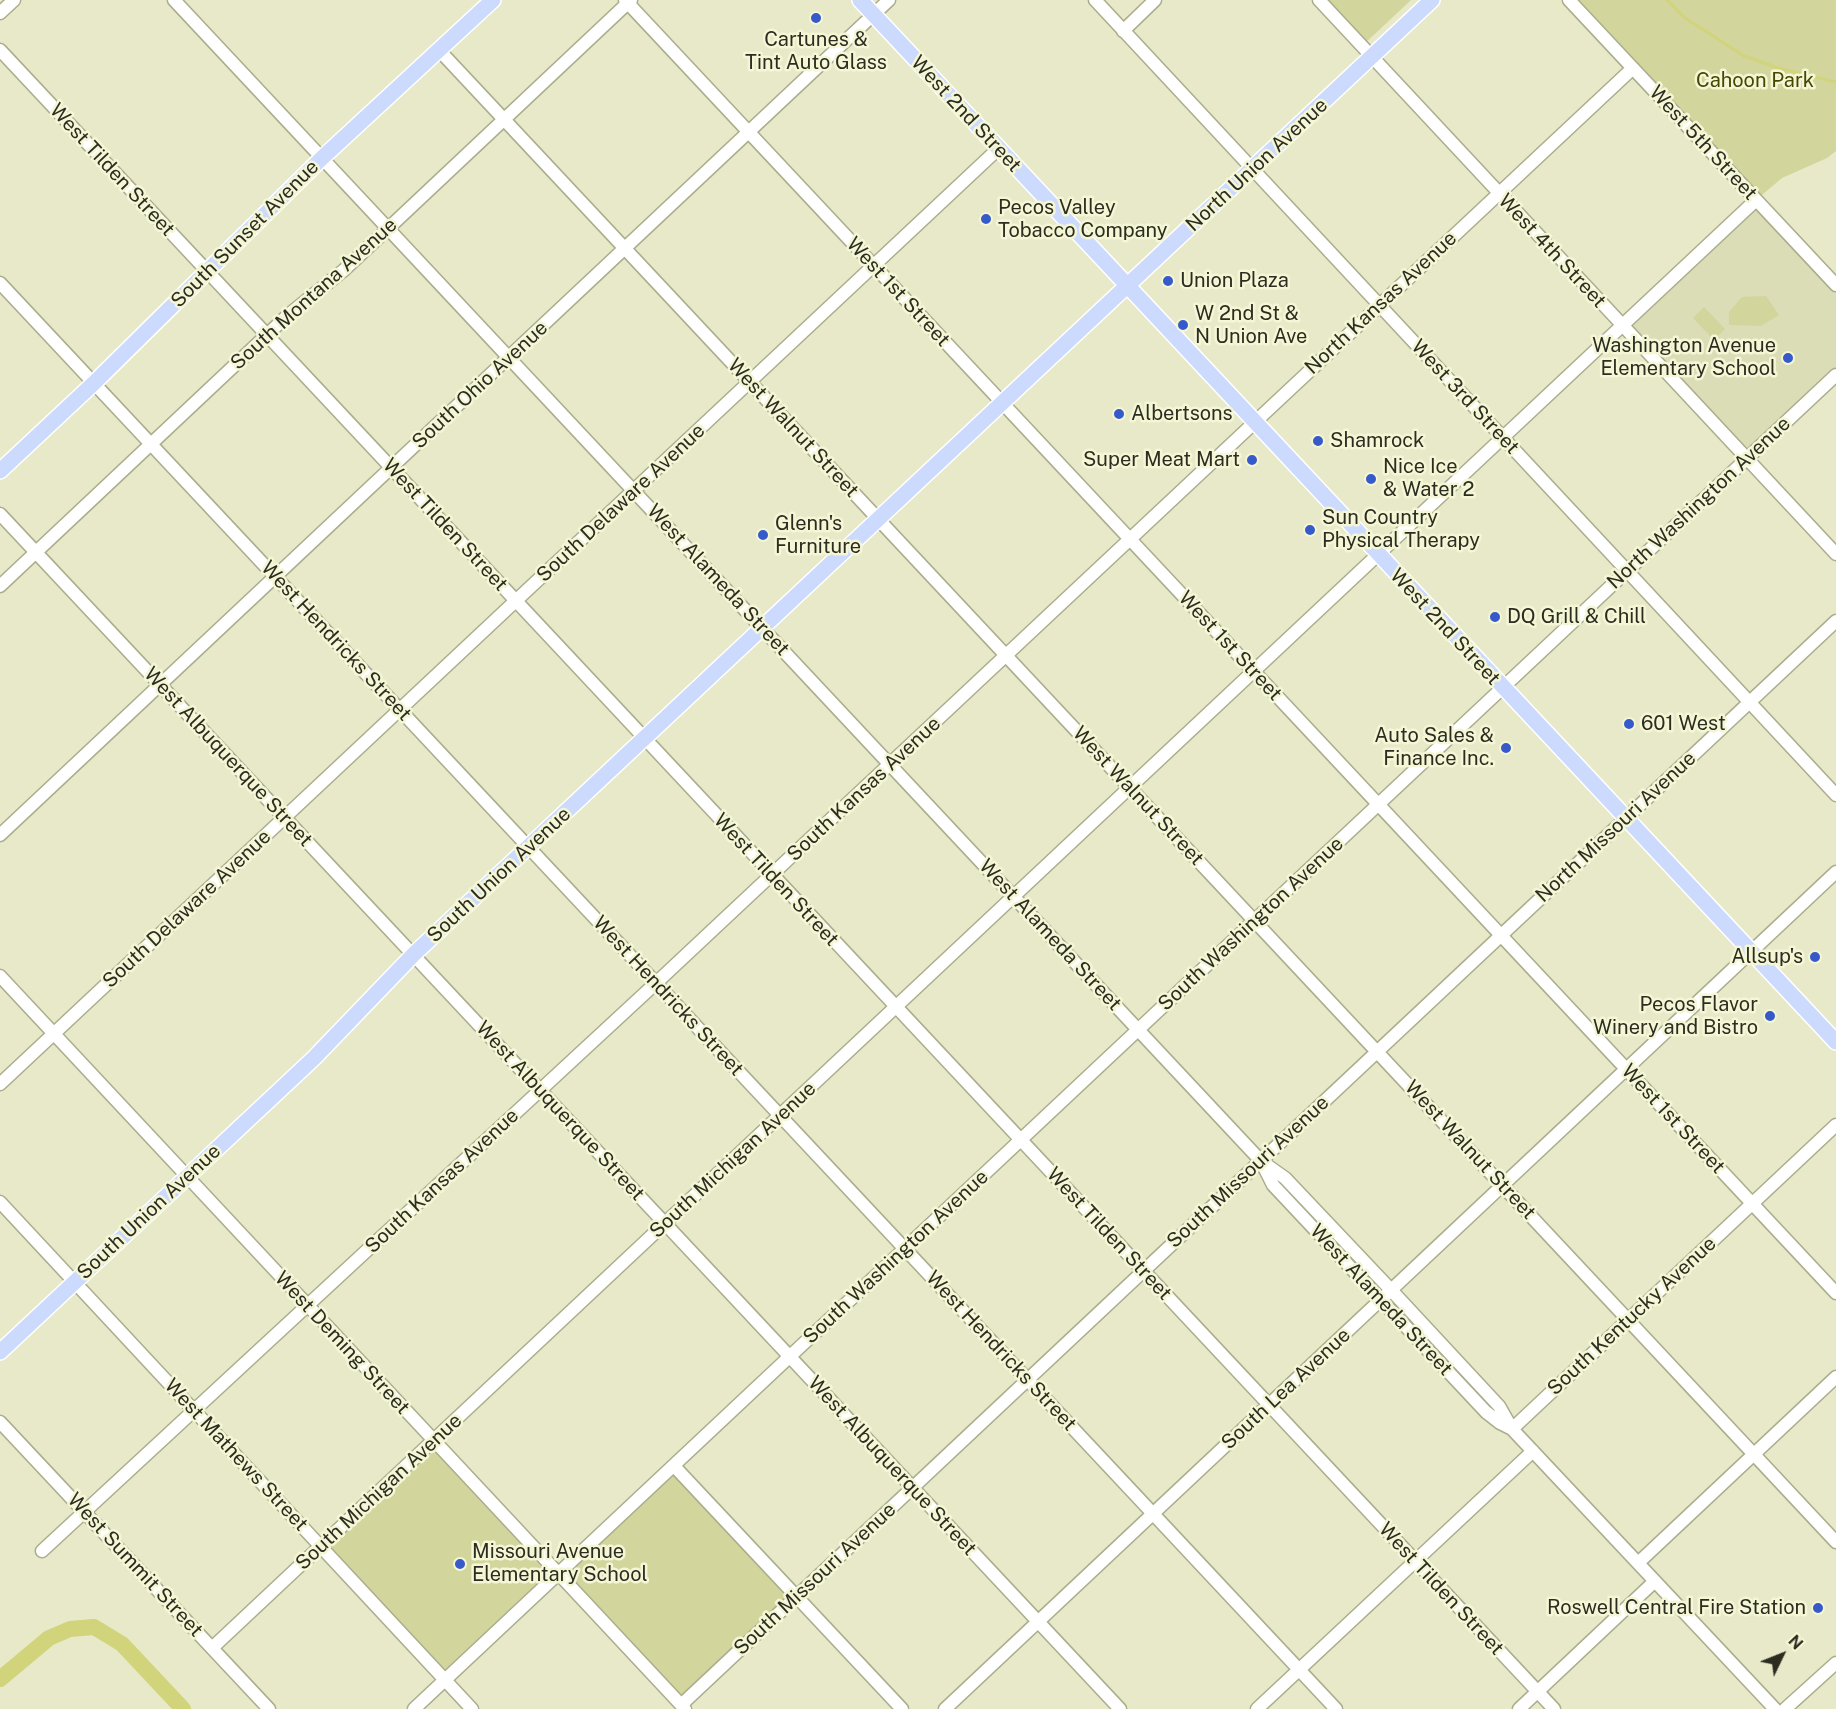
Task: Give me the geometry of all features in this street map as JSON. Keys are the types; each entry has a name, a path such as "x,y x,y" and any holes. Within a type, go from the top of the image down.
{"main road":[{"name":"South Sunset Avenue","path":"0,471 94,383 322,158 493,0"},
{"name":"West 2nd Street","path":"860,0 1836,1042"},
{"name":"North Union Avenue","path":"1003,403 1432,0"},
{"name":"South Union Avenue","path":"0,1352 319,1054 414,954 1003,403"}],"street":[{"path":"0,13 14,0"},
{"name":"West Alameda Street","path":"174,0 1261,1161 1285,1178 1392,1290 1499,1406 1512,1429 1775,1709"},
{"name":"South Ohio Avenue","path":"0,835 889,0"},
{"name":"West 3rd Street","path":"1095,0 1836,795"},
{"path":"1123,31 1155,0"},
{"name":"West 4th Street","path":"1319,0 1836,555"},
{"name":"West 5th Street","path":"1569,0 1836,285"},
{"name":"South Montana Avenue","path":"0,586 267,335 388,228 628,1"},
{"name":"West 1st Street","path":"628,1 1836,1293"},
{"name":"West Tilden Street","path":"0,50 1554,1709"},
{"name":"West Walnut Street","path":"439,50 1836,1542"},
{"name":"North Kansas Avenue","path":"1131,540 1633,68"},
{"name":"South Delaware Avenue","path":"0,1084 998,149"},
{"name":"South Michigan Avenue","path":"212,1648 1756,200"},
{"name":"West Hendricks Street","path":"0,283 1336,1709"},
{"name":"North Washington Avenue","path":"1379,805 1836,375"},
{"name":"West Albuquerque Street","path":"0,514 1120,1709"},
{"name":"South Kansas Avenue","path":"42,1551 657,983 1131,540"},
{"name":"North Missouri Avenue","path":"1501,935 1836,621"},
{"name":"South Washington Avenue","path":"414,1709 1379,805"},
{"name":"South Lea Avenue","path":"945,1709 1836,872"},
{"name":"South Missouri Avenue","path":"683,1707 796,1597 1501,935"},
{"name":"West Deming Street","path":"0,976 683,1707"},
{"name":"South Kentucky Avenue","path":"1512,1429 1836,1125"},
{"name":"West Alameda Street","path":"1261,1161 1273,1185 1486,1412 1512,1429"},
{"name":"West Mathews Street","path":"0,1202 472,1709"},
{"path":"1638,1563 1836,1377"},
{"name":"West Summit Street","path":"0,1422 269,1709"},
{"path":"1257,1709 1533,1451"},
{"path":"674,1466 902,1709"},
{"path":"1519,1709 1655,1581"},
{"path":"1785,1709 1836,1663"}],"shaded area":[{"path":"1756,200 1836,285 1836,375 1746,459 1622,326"}],"green space":[{"path":"1319,0 1411,0 1362,46"},
{"name":"Cahoon Park","path":"1569,0 1836,0 1836,151 1827,158 1782,178 1756,200"},
{"path":"1766,296 1779,315 1761,326 1729,325 1729,312 1742,297"},
{"path":"1704,307 1725,329 1714,340 1693,318"},
{"path":"431,1443 553,1573 446,1674 324,1544 433,1452"},
{"path":"674,1466 796,1597 681,1705 559,1573"}],"waterway":[{"path":"1667,0 1685,18 1744,56 1778,68 1836,82"},
{"path":"0,1679 49,1638 70,1629 94,1627 122,1644 183,1709"}],"place":[{"name":"Cartunes & Tint Auto Glass","path":"816,18"},
{"name":"Pecos Valley Tobacco Company","path":"986,219"},
{"name":"Union Plaza","path":"1168,281"},
{"name":"W 2nd St & N Union Ave","path":"1183,325"},
{"name":"Washington Avenue Elementary School","path":"1788,358"},
{"name":"Albertsons","path":"1119,414"},
{"name":"Shamrock","path":"1318,441"},
{"name":"Super Meat Mart","path":"1252,460"},
{"name":"Nice Ice & Water 2","path":"1371,479"},
{"name":"Sun Country Physical Therapy","path":"1310,530"},
{"name":"Glenn's Furniture","path":"763,535"},
{"name":"DQ Grill & Chill","path":"1495,617"},
{"name":"601 West","path":"1629,724"},
{"name":"Auto Sales & Finance Inc.","path":"1506,748"},
{"name":"Allsup's","path":"1815,957"},
{"name":"Pecos Flavor Winery and Bistro","path":"1770,1016"},
{"name":"Missouri Avenue Elementary School","path":"460,1564"},
{"name":"Roswell Central Fire Station","path":"1818,1608"}]}
